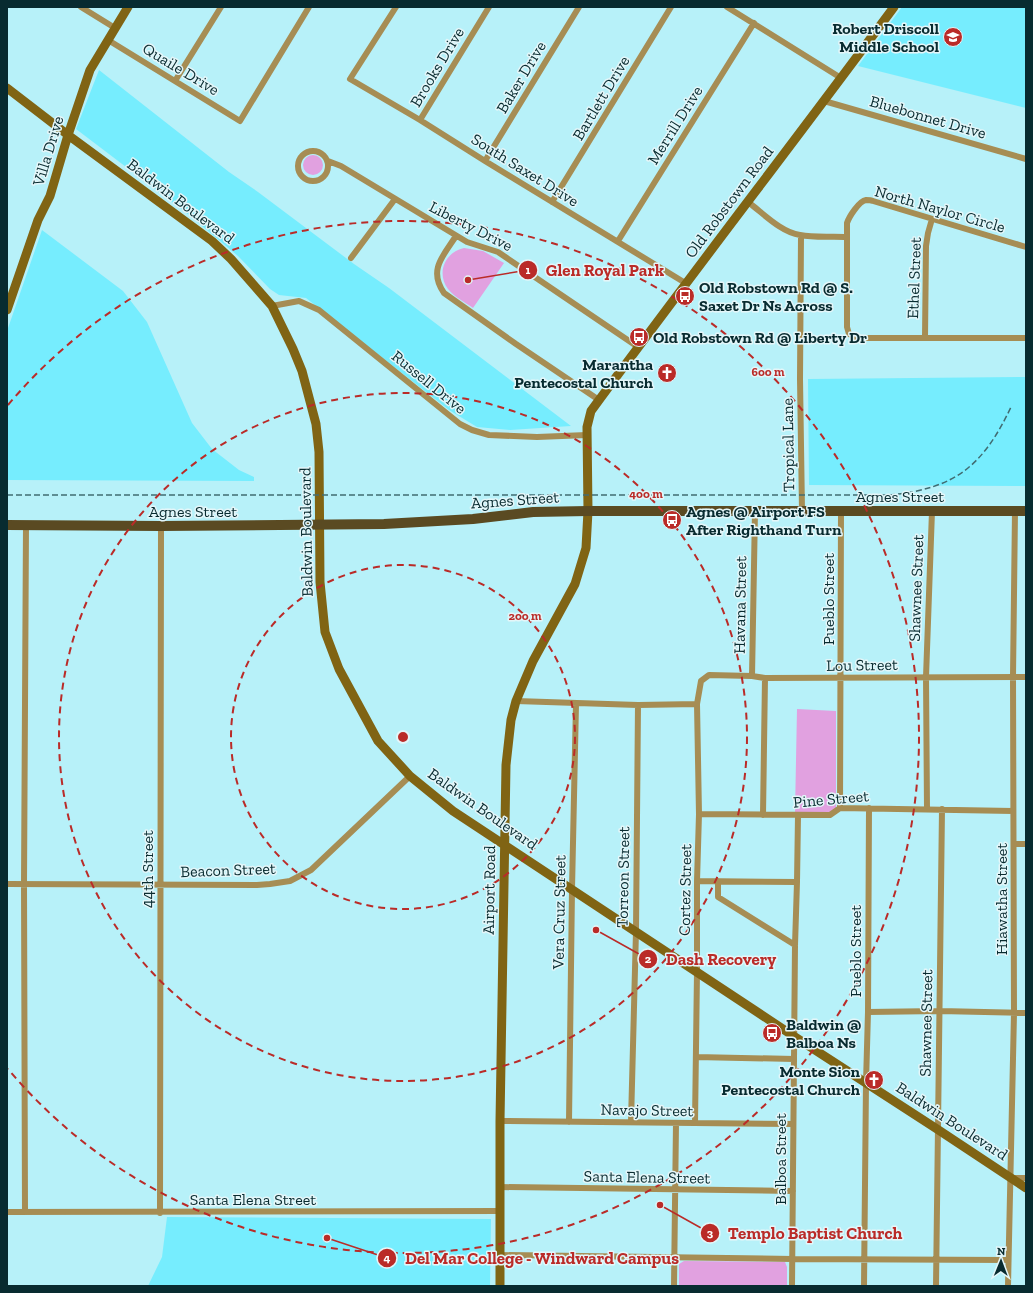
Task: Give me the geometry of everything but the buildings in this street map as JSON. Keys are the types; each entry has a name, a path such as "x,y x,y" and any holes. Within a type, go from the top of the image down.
{"main road":[{"name":"Agnes Street","path":"7,525 161,526 384,524 473,519 533,512 588,511 1026,511"}],"street":[{"path":"81,7 115,28"},
{"name":"Villa Drive","path":"7,310 38,220 50,196 68,135 90,70 128,7"},
{"path":"174,81 221,7"},
{"name":"Quaile Drive","path":"108,40 240,121 309,7"},
{"name":"South Saxet Drive","path":"396,7 350,79 420,120 687,284"},
{"name":"Brooks Drive","path":"420,120 489,7"},
{"name":"Baker Drive","path":"485,161 580,7"},
{"name":"Bartlett Drive","path":"552,202 671,7"},
{"path":"727,7 841,78"},
{"name":"Old Robstown Road","path":"588,511 587,435 588,419 591,411 894,7"},
{"name":"Merrill Drive","path":"618,242 754,23"},
{"name":"Baldwin Boulevard","path":"7,88 212,241 231,259 272,306 302,371 316,424 319,452 320,582 325,632 339,670 378,741 410,776 453,811 1026,1188"},
{"name":"Bluebonnet Drive","path":"824,101 1026,159"},
{"path":"314,150 320,152 328,161 326,174 322,178 310,180 304,178 300,173 298,166 299,160 302,155 308,151 314,150"},
{"name":"Liberty Drive","path":"328,161 341,166 467,242 498,252 638,347"},
{"path":"351,258 395,199"},
{"name":"North Naylor Circle","path":"925,338 856,338 849,334 846,327 847,223 849,217 862,202 866,200 873,201 1026,247"},
{"path":"748,202 792,233 801,236 847,237"},
{"name":"Ethel Street","path":"925,338 926,246 932,219"},
{"path":"456,236 438,263 438,282 444,294 599,400"},
{"name":"Tropical Lane","path":"801,236 800,379 802,510"},
{"name":"Russell Drive","path":"272,306 299,301 319,310 460,424 472,430 489,435 536,437 587,435"},
{"path":"925,338 1026,338"},
{"name":"Airport Road","path":"500,1286 500,1121 506,764 511,720 516,701 533,661 575,584 586,548 588,511"},
{"name":"Havana Street","path":"752,676 755,511"},
{"name":"Pueblo Street","path":"840,808 842,678 841,511"},
{"name":"Shawnee Street","path":"927,809 926,677 932,511"},
{"name":"Hiawatha Street","path":"1008,1286 1014,1012 1014,511"},
{"path":"24,1212 26,525"},
{"name":"44th Street","path":"160,1213 159,885 161,526"},
{"name":"Lou Street","path":"700,681 709,675 752,676 765,678 1026,676"},
{"path":"763,815 765,678"},
{"name":"Cortez Street","path":"695,1123 697,972 696,881 699,814 697,704 700,681"},
{"path":"516,701 576,704 697,704"},
{"name":"Vera Cruz Street","path":"569,1122 576,704"},
{"name":"Torreon Street","path":"631,1122 636,931 638,704"},
{"name":"Beacon Street","path":"7,884 270,884 290,880 311,870 410,776"},
{"name":"Pine Street","path":"699,814 798,816 830,815 840,808 1013,811"},
{"name":"Pueblo Street","path":"864,1286 869,808"},
{"name":"Shawnee Street","path":"936,1286 942,809"},
{"name":"Balboa Street","path":"792,1286 795,945 798,816"},
{"path":"1014,844 1026,844"},
{"path":"696,881 797,882"},
{"path":"718,881 718,897 795,945"},
{"path":"868,1012 940,1011 1026,1013"},
{"path":"696,1057 794,1059"},
{"name":"Navajo Street","path":"500,1121 793,1124"},
{"path":"674,1286 676,1122"},
{"path":"1011,1178 1026,1178"},
{"name":"Santa Elena Street","path":"500,1187 793,1191"},
{"name":"Santa Elena Street","path":"7,1212 160,1213 500,1211"},
{"path":"499,1255 674,1258 1008,1260"}],"shaded area":[{"name":"Robert Driscoll Middle School","path":"902,7 1026,7 1026,108 858,66"},
{"path":"99,70 229,172 389,288 571,426 510,430 477,427 449,410 306,298 279,295 270,289 238,256 184,211 76,129"},
{"path":"309,155 317,155 323,161 323,169 317,175 309,175 303,169 303,161"},
{"path":"42,230 123,291 147,322 192,423 212,449 239,470 254,477 254,481 7,480 7,331"},
{"path":"464,248 483,251 504,263 473,308 450,292 444,283 444,264 447,259 457,250"},
{"path":"1026,377 1026,486 809,485 808,379"},
{"path":"797,709 836,711 836,808 831,812 795,812"},
{"path":"167,1217 491,1219 490,1286 148,1286 162,1257"},
{"path":"684,1261 785,1262 787,1267 787,1286 679,1286 679,1264"}],"railway":[{"path":"7,495 889,495 912,492 932,487 949,480 964,471 989,445 1011,407"}],"place":[{"name":"Robert Driscoll Middle School","path":"953,37"},
{"name":"Glen Royal Park","path":"468,280"},
{"name":"Old Robstown Rd @ S. Saxet Dr Ns Across","path":"685,296"},
{"name":"Old Robstown Rd @ Liberty Dr","path":"639,337"},
{"name":"Marantha Pentecostal Church","path":"667,373"},
{"name":"Agnes @ Airport FS After Righthand Turn","path":"672,520"},
{"name":"Dash Recovery","path":"596,930"},
{"name":"Baldwin @ Balboa Ns","path":"772,1033"},
{"name":"Monte Sion Pentecostal Church","path":"874,1080"},
{"name":"Templo Baptist Church","path":"660,1205"},
{"name":"Del Mar College - Windward Campus","path":"327,1238"}]}
